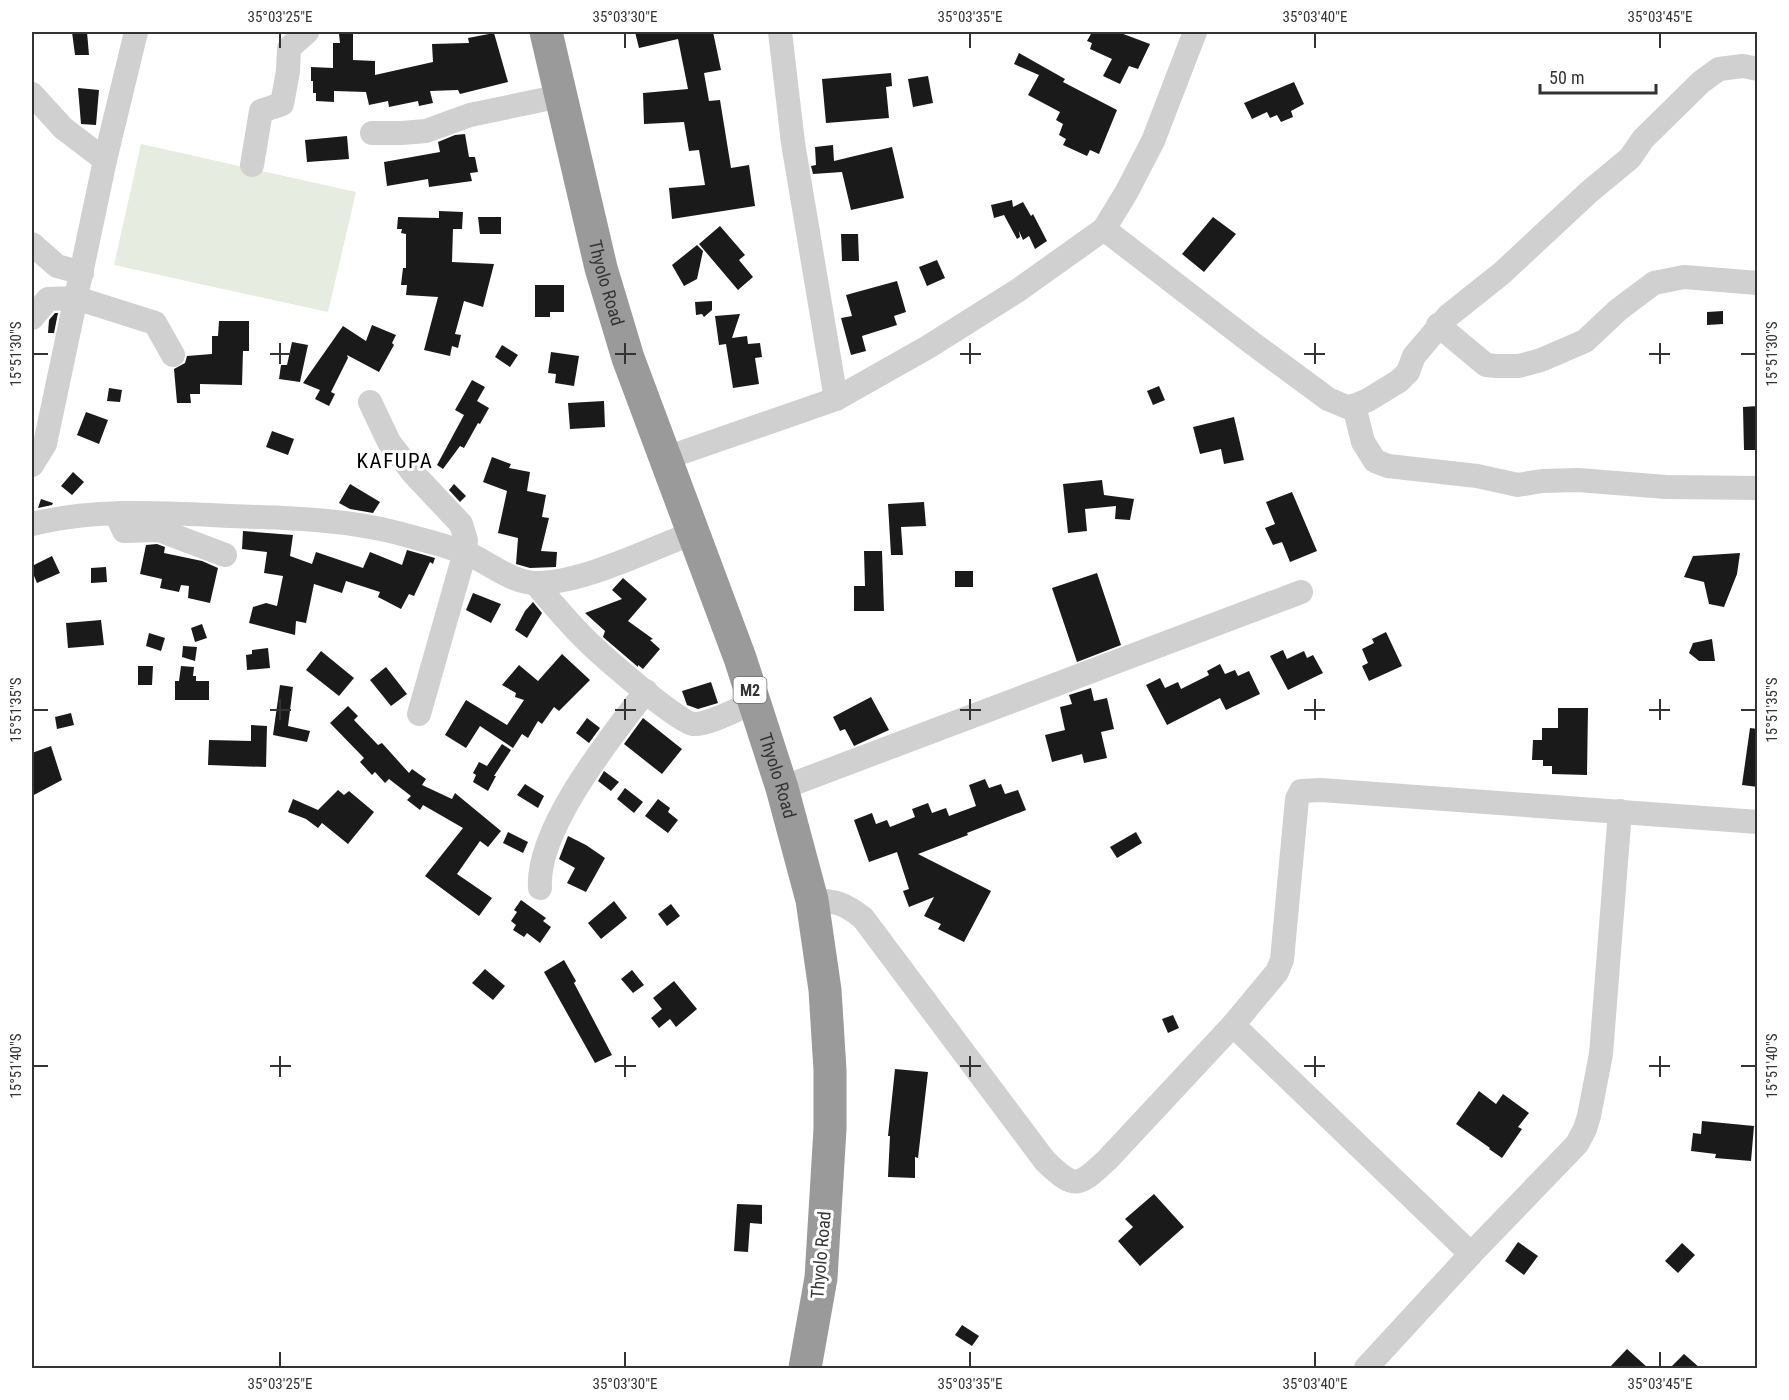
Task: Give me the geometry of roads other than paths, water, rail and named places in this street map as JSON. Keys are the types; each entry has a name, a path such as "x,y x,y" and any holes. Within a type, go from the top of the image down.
{"highway":[{"name":"Thyolo Road","path":"546,32 601,268 628,358 740,658 782,788 812,900 825,990 830,1070 830,1129 822,1278 805,1368"}],"street":[{"path":"32,465 45,444 105,160 136,32"},
{"path":"252,165 261,111 282,104 288,71 289,48 307,32"},
{"path":"780,32 793,143 836,399"},
{"path":"666,458 836,399 927,347 1017,291 1104,229 1153,141 1195,32"},
{"path":"1104,229 1251,343 1328,399 1347,407 1354,406 1399,381 1408,372 1414,356 1438,325 1502,273 1589,192 1630,158 1643,139 1701,82 1719,69 1743,66 1758,69"},
{"path":"32,94 63,128 105,160"},
{"path":"372,133 426,131 470,115 561,96"},
{"path":"32,244 57,266"},
{"path":"32,265 57,266 82,273"},
{"path":"1438,325 1486,364 1519,366 1541,360 1586,341 1618,310 1654,284 1684,277 1758,283"},
{"path":"32,318 48,299 76,298 155,324 173,355"},
{"path":"370,402 390,442 413,472 461,524 466,540 465,552 419,714"},
{"path":"1354,406 1363,442 1375,461 1388,466 1478,476 1518,485 1542,481 1578,480 1666,487 1758,488"},
{"path":"116,514 124,531 159,530 225,555"},
{"path":"32,524 116,514 294,518 349,524 395,532 465,552 512,576 535,583 555,582 590,573 693,533"},
{"path":"535,583 586,639 677,716 694,724 754,702"},
{"path":"782,788 1301,592"},
{"path":"540,888 543,856 580,782 646,691"},
{"path":"812,900 834,901 849,906 863,918 1046,1161 1061,1176 1074,1182 1086,1180 1107,1161 1233,1025 1277,972 1282,960 1297,799 1301,791 1321,790 1758,822"},
{"path":"1366,1368 1577,1144 1586,1130 1601,1054 1620,811"},
{"path":"1233,1025 1471,1254"}],"district":[{"name":"KAFUPA","path":"395,461"}]}
